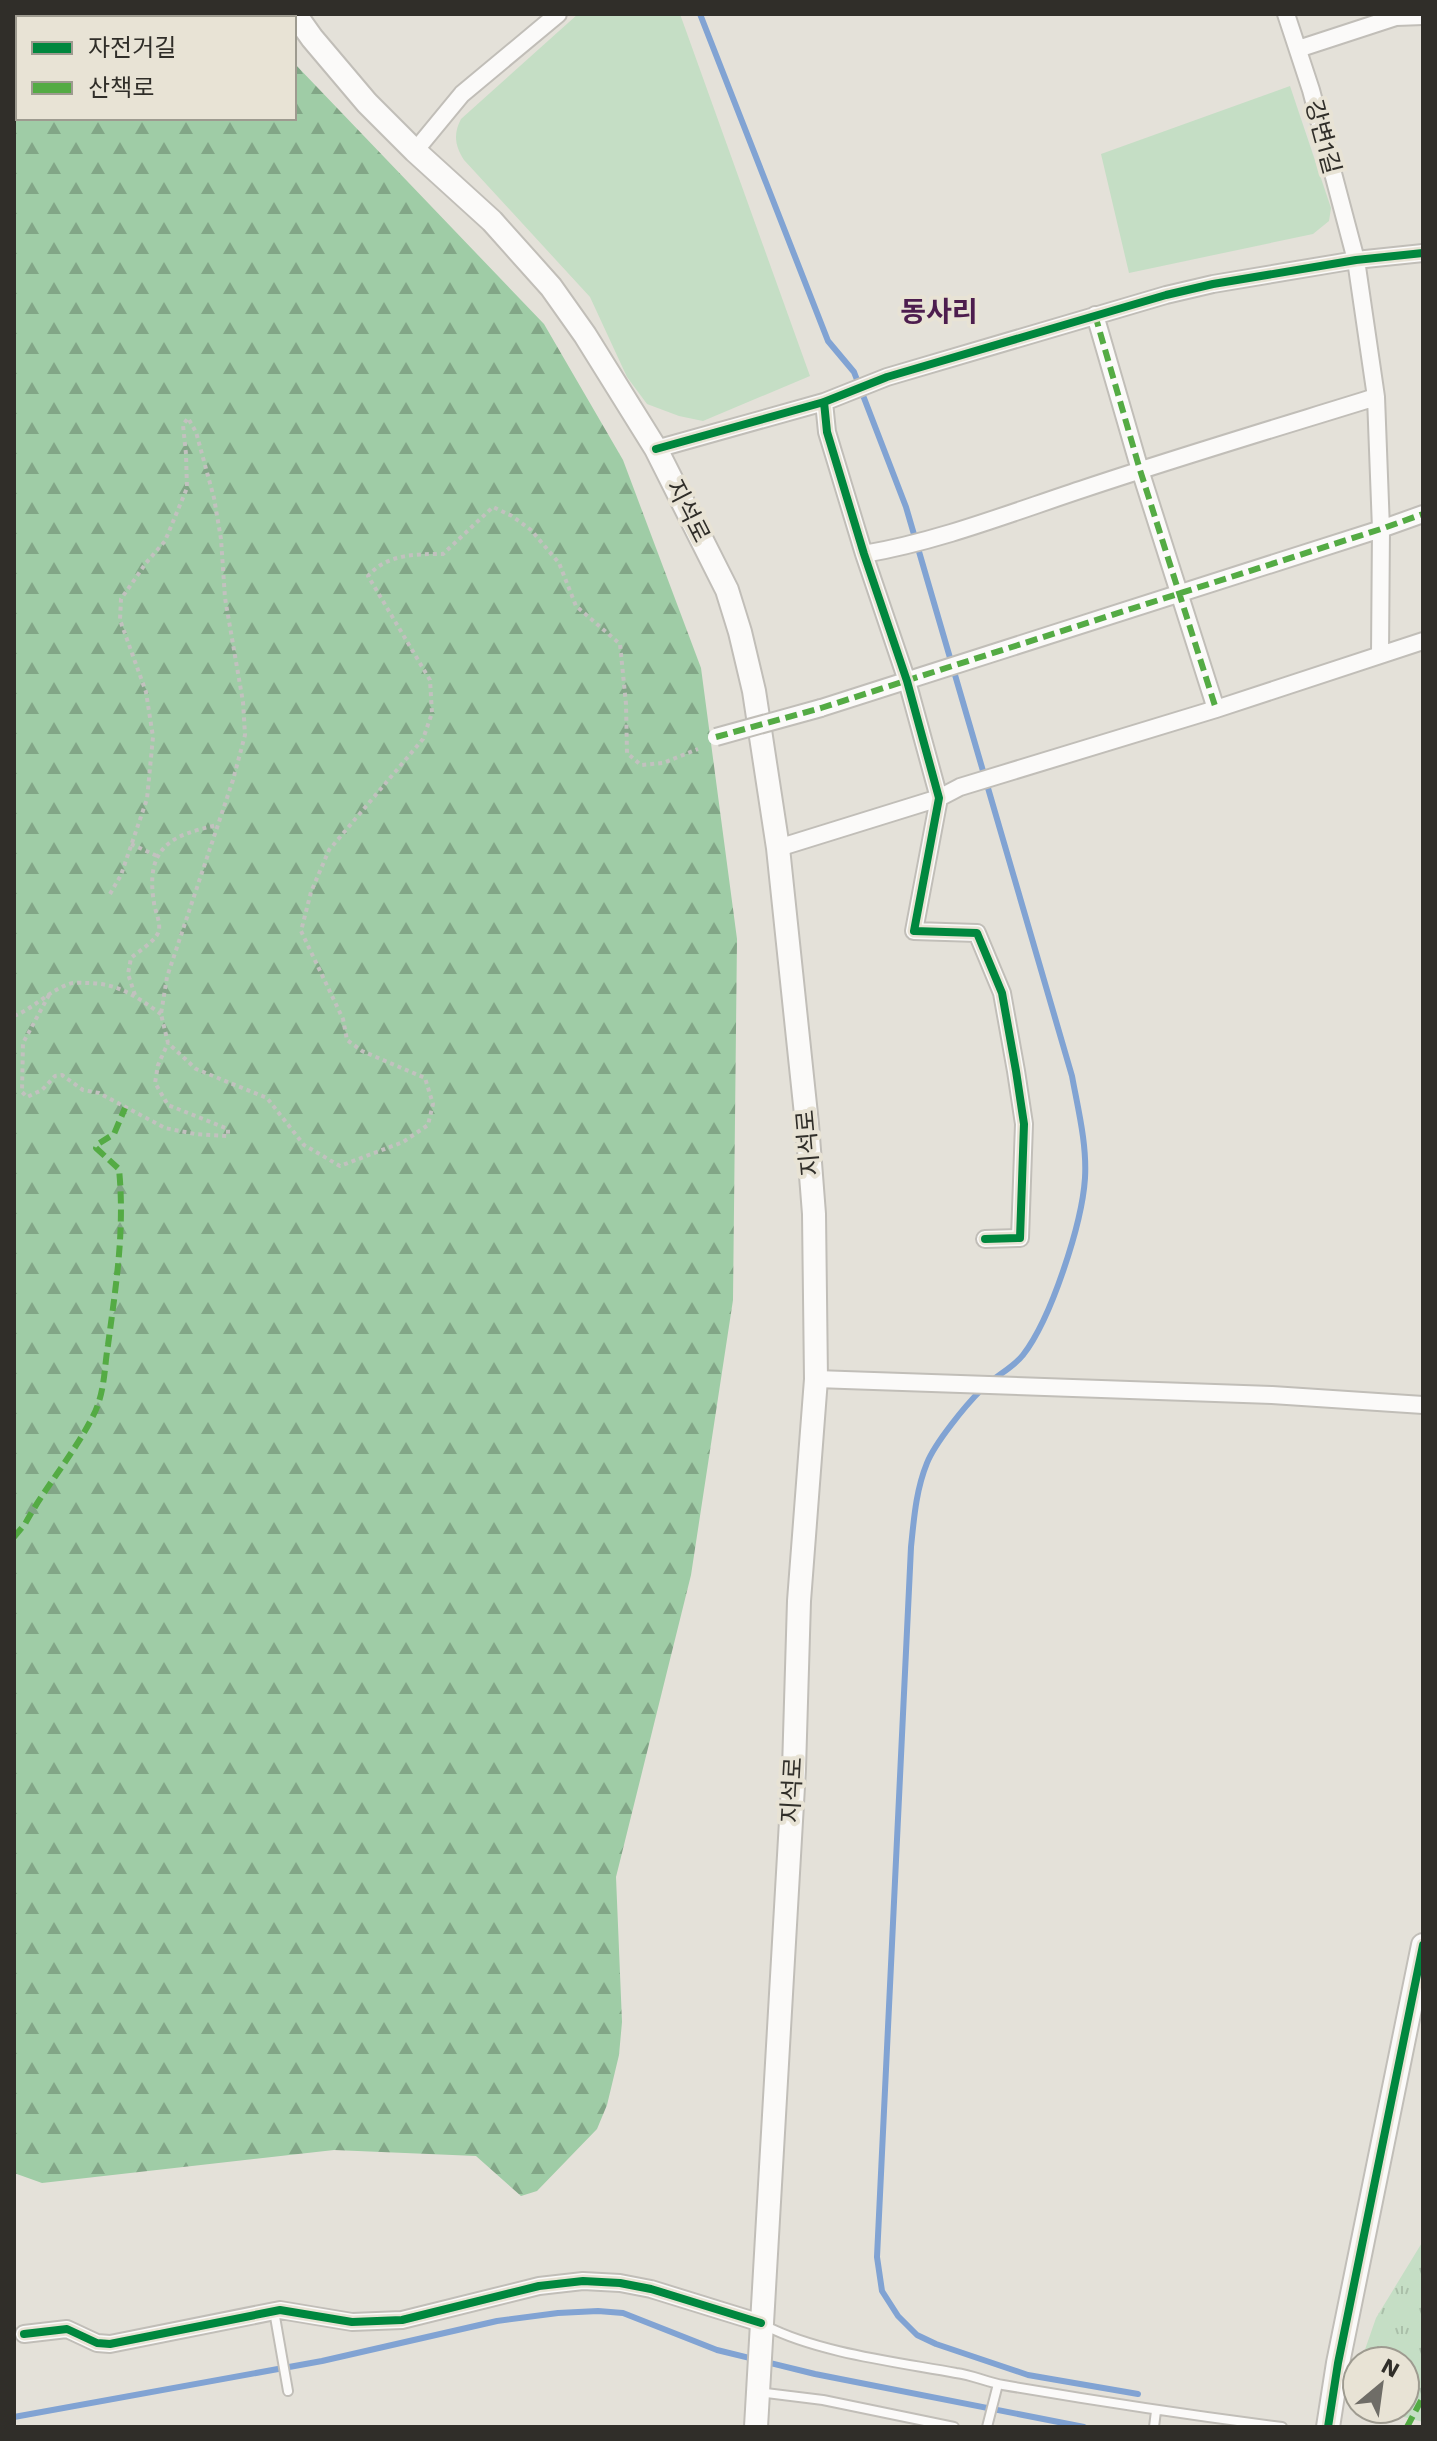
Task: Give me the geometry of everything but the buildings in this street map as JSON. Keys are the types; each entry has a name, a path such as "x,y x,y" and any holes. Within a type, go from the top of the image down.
{"main road":[{"name":"지석로","path":"295,14 367,103 492,221 551,287 585,335 656,449 727,590 754,691 778,848 807,1124 814,1214 816,1379 799,1601 793,1784 756,2427"},
{"path":"1328,2427 1338,2363 1423,1945"}],"street":[{"path":"415,151 462,94 558,14"},
{"name":"강변1길","path":"1286,14 1356,260 1376,397 1381,529 1380,654"},
{"path":"1298,49 1396,16 1423,16"},
{"path":"656,449 824,402 887,377 1095,315 1213,284 1356,260 1423,253"},
{"path":"1095,315 1140,470 1216,709"},
{"path":"864,554 891,550 946,534 1376,397"},
{"path":"824,402 827,432 907,681 939,798 914,931 977,933 1002,993 1024,1124 1020,1238 985,1239"},
{"path":"716,737 907,681 1423,514"},
{"path":"778,848 939,798 960,787 1216,709 1423,641"},
{"path":"816,1379 1272,1395 1423,1405"},
{"path":"19,2336 67,2329 97,2343 110,2344 274,2310 352,2322 402,2320 539,2286 583,2281 651,2289 761,2327"}],"lane":[{"path":"274,2310 288,2389"},
{"path":"761,2327 788,2337 880,2360 961,2373 1155,2418 1282,2427"},
{"path":"987,2427 998,2384"},
{"path":"757,2386 954,2427"}],"path":[{"path":"110,894 121,875 147,799 153,737 146,692 120,620 121,599 165,541 187,488 183,425 188,418 196,432 214,498 245,735 167,977 161,1014 168,1043 196,1069 267,1098 304,1145 340,1166 403,1142 428,1125 433,1104 425,1078 362,1051 347,1040 343,1019 301,931 311,892 329,850 423,739 432,713 430,680 368,576 379,564 411,554 443,554 493,507 512,516 531,530 559,563 576,606 620,644 627,753 641,765 663,763 698,749"},
{"path":"135,995 128,974 131,958 157,936 160,928 153,901 154,860 165,845 175,838 218,824"},
{"path":"131,844 157,856"},
{"path":"14,1016 70,983 116,985 161,1014"},
{"path":"49,995 23,1043 22,1092 27,1097 42,1090 55,1076 62,1075 83,1090 99,1093 165,1128 228,1136 228,1129 168,1105 155,1083 158,1065 168,1043"}],"green space":[{"path":"14,14 247,14 249,16 16,16 16,120 296,120 296,65 544,324 623,460 701,668 737,939 733,1300 691,1575 616,1877 622,2022 619,2055 607,2105 597,2129 537,2191 521,2196 476,2156 334,2150 42,2183 14,2173"},
{"path":"578,14 680,14 810,376 703,421 647,404 627,377 590,297 464,160 456,140 461,119"},
{"path":"1290,86 1331,208 1329,221 1313,234 1129,273 1101,154"},
{"path":"1423,2241 1423,2422 1421,2345 1367,2345 1376,2318"}],"waterway":[{"path":"700,14 828,341 854,372 906,507 1072,1076 1085,1152 1085,1178 1078,1220 1044,1319 1023,1355 981,1390 943,1435 927,1463 916,1504 911,1547 877,2257 882,2291 898,2316 917,2335 936,2344 1028,2375 1138,2394"},
{"path":"14,2417 322,2361 497,2321 598,2311 623,2313 717,2350 815,2374 1084,2427"}],"marked path":[{"path":"1095,315 1140,470 1216,709"},
{"path":"716,737 821,708 1423,514"},
{"path":"14,1537 77,1444 100,1399 117,1279 121,1214 119,1169 96,1148 114,1134 125,1108"},
{"path":"1407,2427 1423,2397"}],"cycle path":[{"path":"656,449 824,402 887,377 1166,295 1356,260 1423,253"},
{"path":"824,402 827,432 907,681 939,798 914,931 977,933 1002,993 1024,1124 1020,1238 985,1239"},
{"path":"1328,2427 1338,2363 1423,1945"},
{"path":"24,2334 67,2329 97,2343 110,2344 280,2310 352,2322 402,2320 539,2286 583,2281 651,2289 761,2323"}],"district":[{"name":"동사리","path":"939,311"}]}
